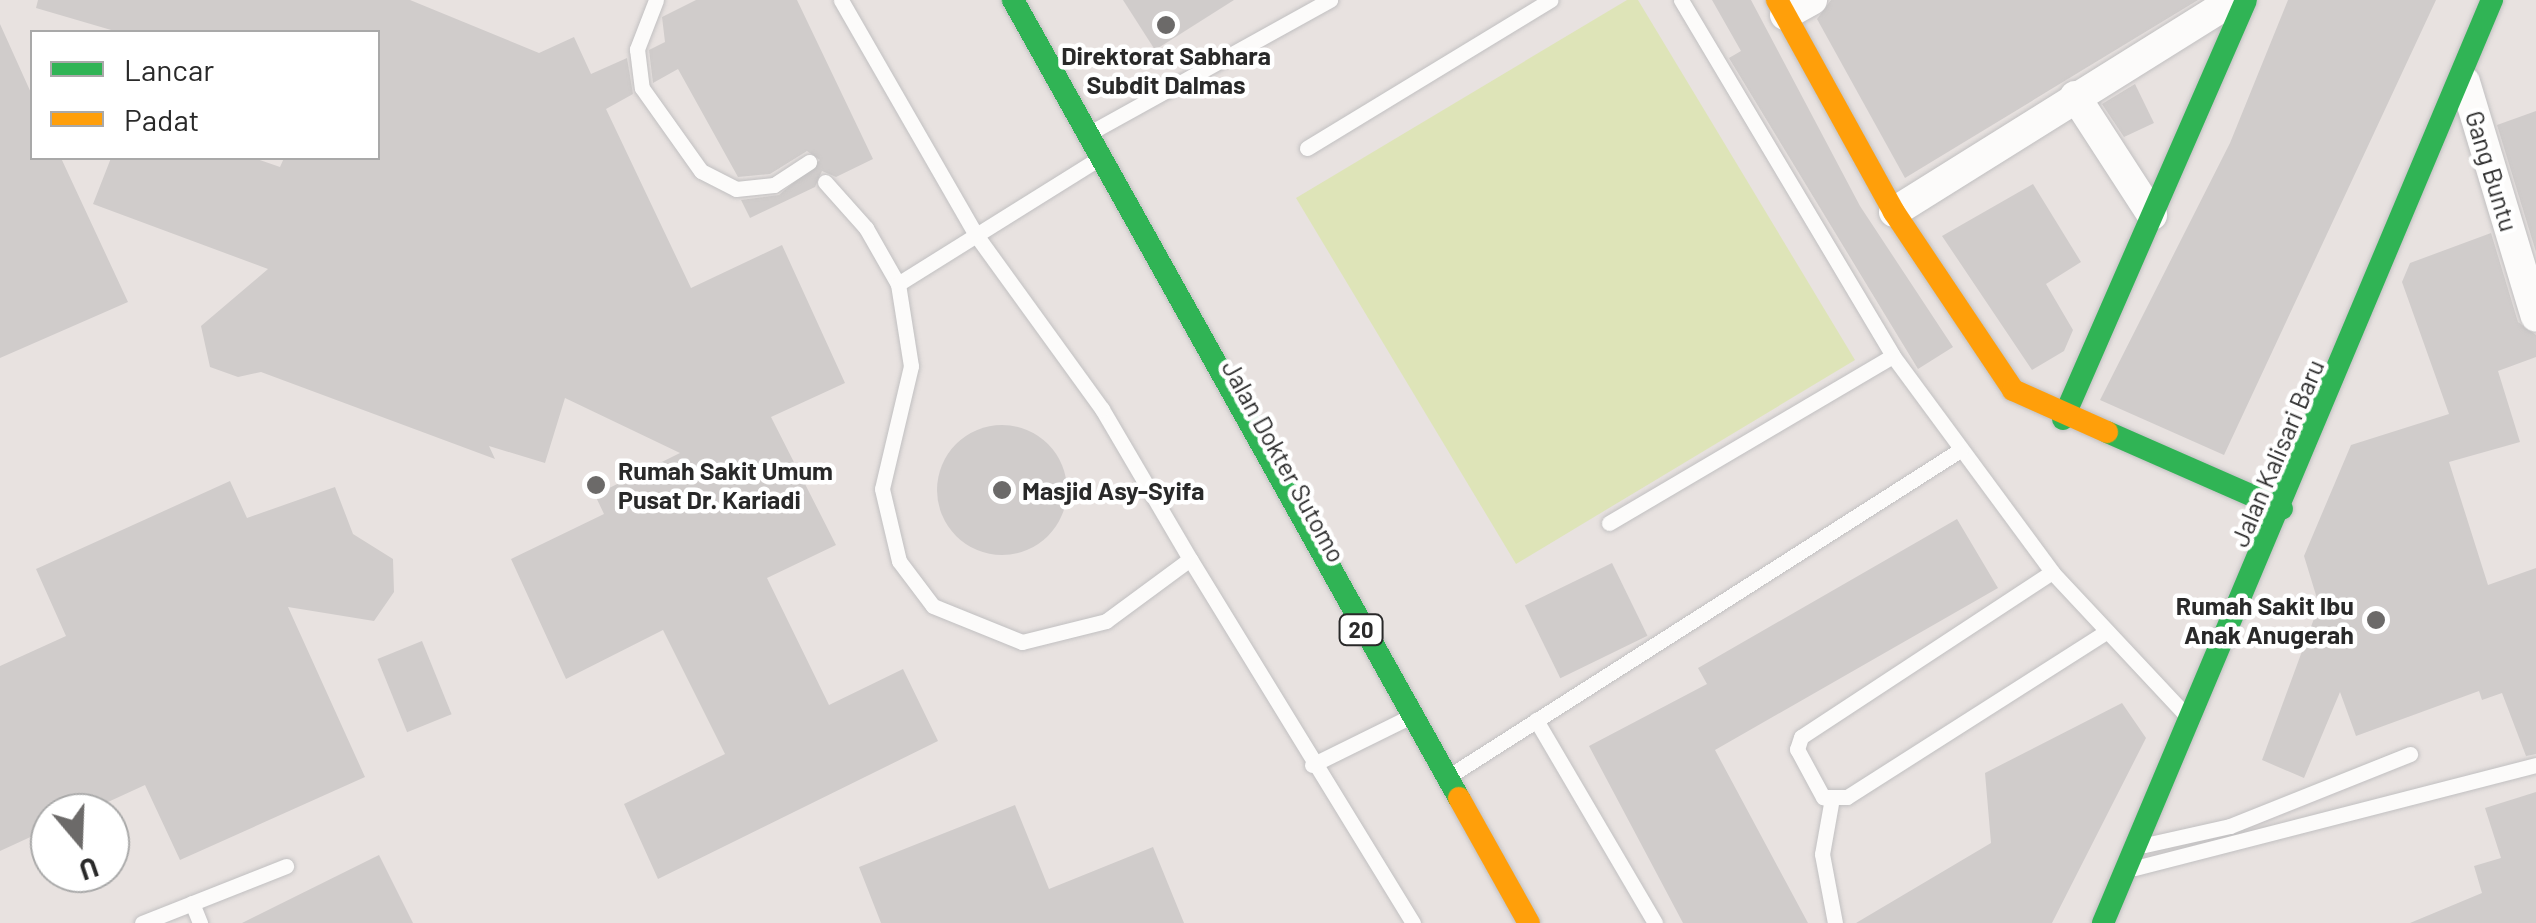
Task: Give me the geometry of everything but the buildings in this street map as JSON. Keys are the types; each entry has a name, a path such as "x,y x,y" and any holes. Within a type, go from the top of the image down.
{"main road":[{"name":"Jalan Dokter Sutomo","path":"1014,0 1408,717 1451,775 1530,923"},
{"path":"2063,419 2246,0"},
{"name":"Jalan Kalisari Baru","path":"2103,923 2193,722 2465,82 2492,0"},
{"path":"1791,5 1894,212 2012,390 2063,419 2282,509"}],"street":[{"name":"Jalan Dokter Sutomo","path":"1022,0 1094,141 1451,775 1543,923"},
{"path":"1894,212 2232,0"},
{"name":"Gang Buntu","path":"2465,82 2536,317"},
{"path":"2075,96 2152,215"}],"lane":[{"path":"656,0 638,49 642,88 701,172 736,189 774,184 809,162"},
{"path":"841,0 976,235 1102,409 1266,690 1409,922"},
{"path":"898,284 976,235 1094,141 1330,0"},
{"path":"1306,148 1550,0"},
{"path":"1681,0 1893,356 2052,572 2103,634 2193,722"},
{"path":"824,182 866,228 898,284 911,366 882,489 899,561 933,606 1022,642 1106,620 1190,559"},
{"path":"1609,522 1893,356"},
{"path":"1451,775 1960,450"},
{"path":"1832,798 1810,778 1801,737 2052,572"},
{"path":"1836,923 1822,854 1832,798 2103,634"},
{"path":"1312,765 1408,717"},
{"path":"1536,720 1655,923"},
{"path":"2136,846 2230,826 2410,754"},
{"path":"2126,870 2536,765"},
{"path":"142,923 286,866"},
{"path":"192,903 200,923"}],"green space":[{"path":"1627,0 1638,0 1855,360 1516,564 1296,198"}],"traffic: fast":[{"path":"1013,0 1459,798"},
{"path":"2063,419 2246,0"},
{"path":"2103,923 2492,0"},
{"path":"2107,432 2282,509"}],"traffic: slow":[{"path":"1777,0 1894,212 2013,390 2107,432"},
{"path":"1459,798 1529,923"}],"place":[{"name":"Direktorat Sabhara Subdit Dalmas","path":"1166,25"},
{"name":"Rumah Sakit Umum Pusat Dr. Kariadi","path":"596,485"},
{"name":"Masjid Asy-Syifa","path":"1002,490"},
{"name":"Rumah Sakit Ibu Anak Anugerah","path":"2376,620"}]}
